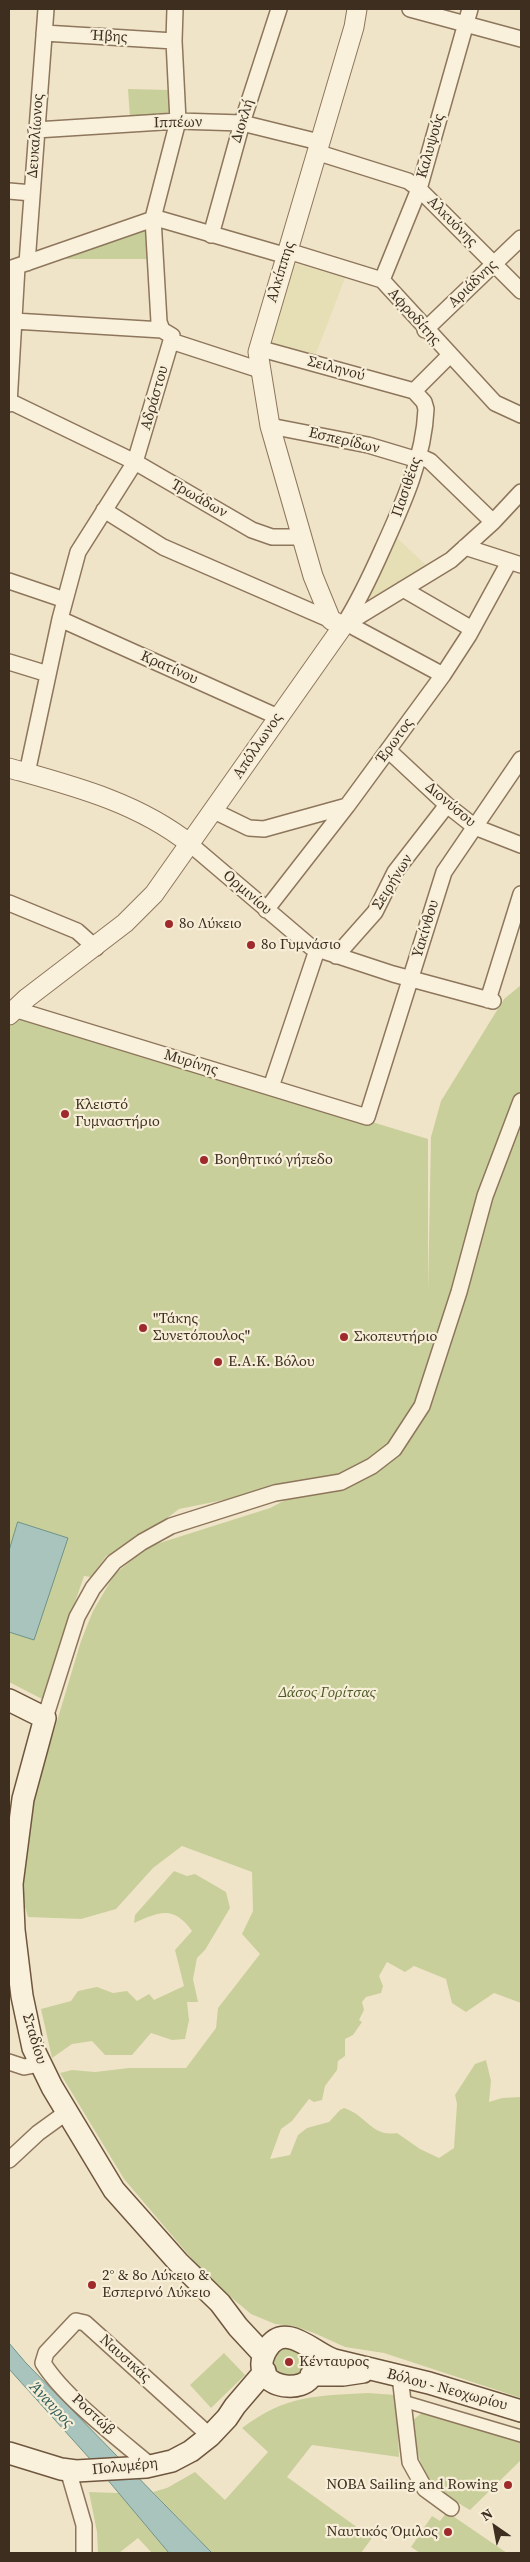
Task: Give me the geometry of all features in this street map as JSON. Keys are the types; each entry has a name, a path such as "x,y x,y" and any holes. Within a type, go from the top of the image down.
{"main road":[{"path":"9,1700 45,1718"},
{"name":"Σταδίου","path":"45,1718 23,1799 10,1883 22,1996 30,2038 40,2064 67,2112 121,2199 178,2262 220,2303"},
{"path":"220,2303 262,2330 280,2339 298,2339 310,2349 314,2360 311,2375"},
{"path":"220,2303 264,2363 270,2380 279,2386 288,2388 297,2386 311,2375 343,2375 373,2370"},
{"path":"228,2418 264,2363 271,2344 280,2339"},
{"name":"Βόλου - Νεοχωρίου","path":"310,2349 327,2358 400,2376 521,2410"},
{"path":"228,2418 241,2412 279,2386"},
{"name":"Πολυμέρη","path":"9,2453 77,2470 148,2466 184,2455 210,2436 228,2418"}],"street":[{"name":"Δευκαλίωνος","path":"9,402 18,267 32,193 46,9"},
{"name":"Αδράστου","path":"27,773 60,619 78,552 135,462 167,336 159,322 152,218 178,121 174,41 176,9"},
{"name":"Διοκλή","path":"211,235 242,123 279,9"},
{"name":"Αλκίππης","path":"302,537 270,426 258,348 354,27 357,9"},
{"path":"410,9 521,39"},
{"name":"Καλυψούς","path":"382,280 419,189 470,9"},
{"name":"Ήβης","path":"44,33 174,41"},
{"name":"Ιππέων","path":"36,130 178,121 242,123 317,147"},
{"name":"Αλκυόνης","path":"317,147 401,178 419,189 521,291"},
{"path":"9,191 32,193"},
{"path":"18,267 152,218"},
{"name":"Αφροδίτης","path":"152,218 382,280 425,330 495,403 521,415"},
{"name":"Αριάδνης","path":"425,330 521,238"},
{"path":"14,321 167,336 260,370"},
{"name":"Σειληνού","path":"258,348 414,391"},
{"path":"414,391 449,356"},
{"name":"Πασιθέας","path":"341,623 365,589 404,504 418,458 426,409 424,402 414,391"},
{"name":"Τρωάδων","path":"9,402 135,462 252,530 272,537 302,537"},
{"name":"Εσπερίδων","path":"270,426 358,443 430,461 493,522"},
{"name":"Απόλλωνος","path":"11,1012 96,948 141,908 214,811 341,623 403,590 444,564 493,522 521,492"},
{"path":"104,510 163,547 341,623 443,676"},
{"path":"302,537 313,576 341,623"},
{"path":"465,547 515,563"},
{"name":"Έρωτος","path":"266,910 347,806 443,676 515,563"},
{"path":"9,581 65,600"},
{"path":"403,590 472,629"},
{"name":"Κρατίνου","path":"60,619 278,717"},
{"path":"9,662 48,674"},
{"name":"Διονύσου","path":"388,750 447,805 475,827 521,845"},
{"name":"Υακίνθου","path":"367,1117 444,872 521,759"},
{"name":"Ορμινίου","path":"9,768 76,787 133,808 164,824 307,944 317,950 410,979 491,1001 520,902"},
{"name":"Σειρήνων","path":"336,956 375,912 395,872 447,805"},
{"path":"214,811 249,828 264,829 347,806"},
{"path":"9,903 77,931 96,948"},
{"path":"271,1087 317,950"},
{"name":"Μυρίνης","path":"11,1012 271,1087 367,1117"},
{"path":"45,1718 78,1617 99,1579 120,1557 161,1531 212,1511 288,1490 341,1482 372,1466 394,1449 422,1406 459,1292 485,1196 521,1100"},
{"path":"9,2062 24,2067 40,2064"},
{"path":"9,2160 44,2128 67,2112"},
{"name":"Ναυσικάς","path":"43,2359 74,2323 83,2321 210,2436"},
{"name":"Ροστώβ","path":"43,2359 46,2367 58,2383 148,2466"},
{"path":"400,2376 407,2450 413,2470 425,2488 451,2508"},
{"path":"403,2401 521,2436"},
{"path":"77,2470 84,2525 84,2553"}],"shaded area":[{"path":"290,262 345,278 314,359 263,346"},
{"path":"396,537 427,566 371,598 367,598"}],"green space":[{"path":"128,89 169,90 171,117 130,118"},
{"path":"149,229 148,259 66,259 67,256"},
{"name":"Δάσος Γορίτσας","path":"521,985 521,2003 494,1993 466,2012 452,2003 446,1979 414,1966 405,1972 387,1962 379,1976 383,1986 381,1993 366,1997 362,2002 364,2010 359,2020 362,2022 353,2035 345,2039 345,2056 338,2061 337,2070 325,2086 322,2100 314,2102 309,2099 292,2121 281,2129 270,2159 290,2155 298,2135 307,2128 329,2122 344,2108 359,2116 375,2129 381,2132 397,2133 420,2149 439,2158 454,2148 457,2104 455,2095 475,2064 486,2060 491,2081 489,2102 502,2098 521,2097 521,2398 384,2353 345,2347 314,2333 293,2326 275,2324 251,2314 209,2279 124,2179 60,2073 72,2070 95,2072 129,2068 186,2068 216,2028 218,2008 260,1954 242,1934 253,1911 252,1872 182,1846 153,1868 116,1909 81,1919 28,1917 22,1896 27,1832 39,1781 81,1641 93,1611 114,1575 147,1547 270,1508 295,1495 368,1475 385,1446 353,1474 179,1509 116,1557 107,1555 91,1577 84,1576 61,1644 48,1696 42,1699 9,1682 9,1025 17,1014 428,1139 428,1293 431,1137 441,1101 504,999"},
{"path":"174,1871 187,1876 195,1874 226,1892 230,1908 205,1950 197,1958 193,1979 198,2002 187,2002 189,2020 185,2039 172,2040 151,2033 132,2055 105,2055 92,2041 72,2044 52,2058 41,2009 71,2001 78,1991 97,1987 113,1993 127,1991 137,2001 149,1994 154,2000 184,1986 175,1950 192,1931 179,1917 166,1913 151,1916 134,1923 135,1915"},
{"path":"294,2343 308,2364 293,2381 271,2368 271,2354"},
{"path":"224,2353 245,2375 211,2408 190,2385"},
{"path":"368,2393 396,2395 399,2457 312,2445 287,2477 372,2538 361,2553 212,2553 153,2492 167,2488 195,2472 225,2500 268,2452 242,2428 258,2417 287,2403 332,2395"},
{"path":"423,2412 521,2441 521,2460 470,2510 443,2492 426,2475 418,2453 413,2420"},
{"path":"89,2492 119,2493 169,2553 152,2553 138,2538 119,2553 98,2553 97,2532"},
{"name":"Ναυτικός Όμιλος","path":"447,2512 507,2553 420,2553 411,2547 432,2516 440,2521"}],"water":[{"path":"18,1522 68,1538 34,1640 9,1632 9,1551"},
{"name":"Άναυρος","path":"9,2343 26,2363 212,2553 169,2553 91,2460 9,2369"}],"place":[{"name":"8ο Λύκειο","path":"169,924"},
{"name":"8ο Γυμνάσιο","path":"251,945"},
{"name":"Κλειστό Γυμναστήριο","path":"65,1114"},
{"name":"Βοηθητικό γήπεδο","path":"204,1160"},
{"name":"\"Τάκης Συνετόπουλος\"","path":"143,1328"},
{"name":"Σκοπευτήριο","path":"344,1337"},
{"name":"Ε.Α.Κ. Βόλου","path":"218,1362"},
{"name":"2° & 8ο Λύκειο & Εσπερινό Λύκειο","path":"92,2285"},
{"name":"Κένταυρος","path":"289,2362"},
{"name":"NOBA Sailing and Rowing","path":"508,2485"},
{"name":"Ναυτικός Όμιλος","path":"448,2532"}]}
